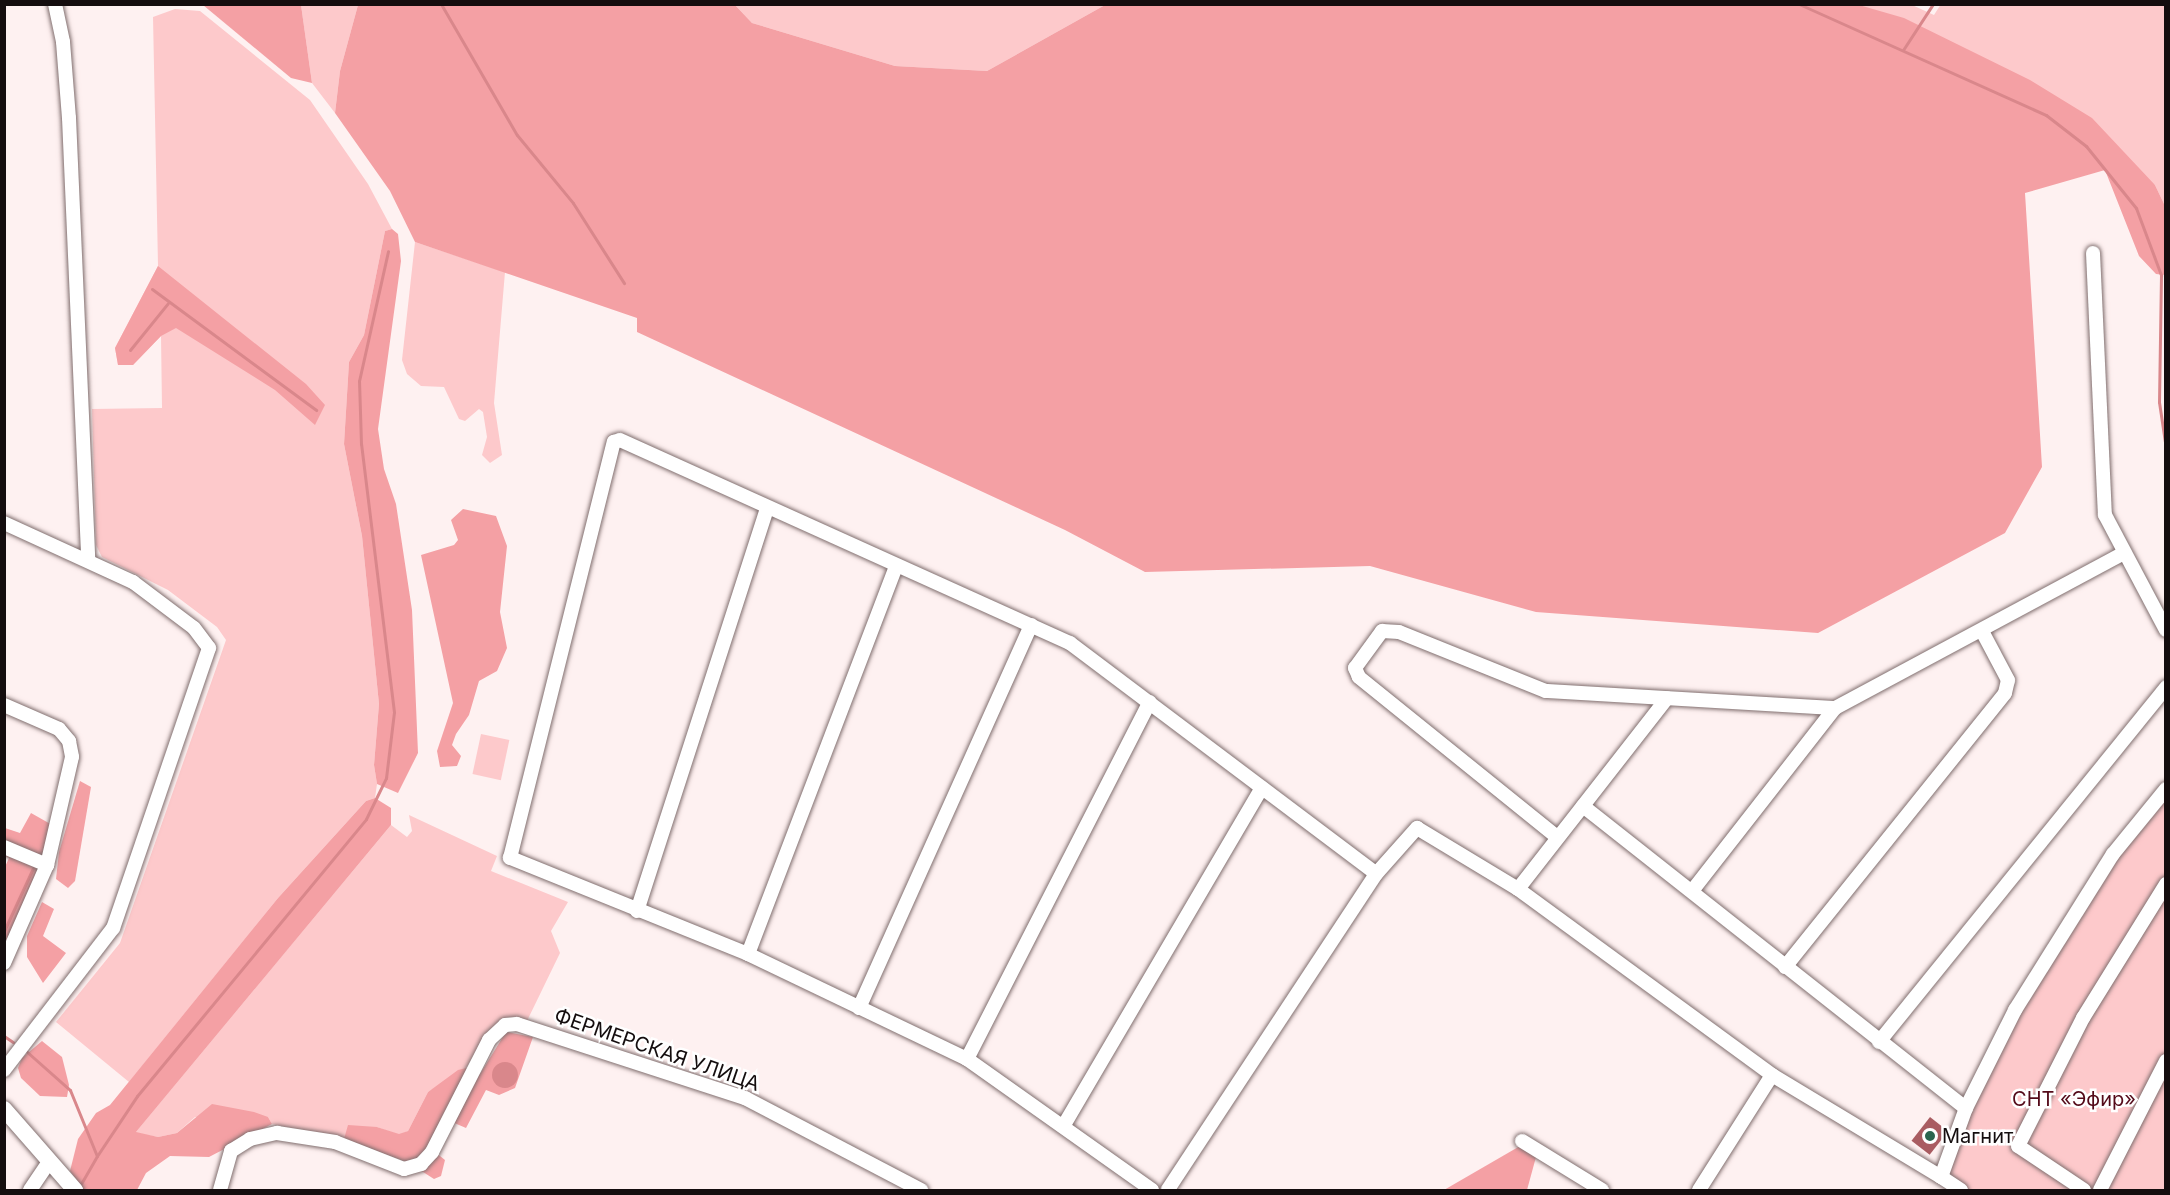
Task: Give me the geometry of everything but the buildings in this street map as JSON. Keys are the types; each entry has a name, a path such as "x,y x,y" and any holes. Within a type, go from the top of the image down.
{"street":[{"path":"55,4 63,42 69,118 88,559"},
{"path":"2093,253 2105,515 2166,630"},
{"path":"1152,1191 1064,1125 966,1059 748,954 510,858 610,447 620,440 896,567 1082,649 1376,874"},
{"path":"637,910 767,508"},
{"path":"4,523 88,559 133,582 194,628 205,640 209,656 113,928 4,1070"},
{"path":"1692,891 1835,708 2124,553"},
{"path":"748,954 896,567"},
{"path":"859,1008 1030,625"},
{"path":"1557,837 1359,677 1355,668 1382,631 1399,632 1546,691 1835,708"},
{"path":"1785,967 2006,693 2008,680 1982,631"},
{"path":"1879,1042 2166,687"},
{"path":"1518,889 1667,698"},
{"path":"966,1059 1150,702"},
{"path":"4,705 44,721 69,741 72,757 63,808 47,865 4,963"},
{"path":"1064,1125 1262,788"},
{"path":"1941,1178 1966,1108 2052,948 2140,815 2166,789"},
{"path":"1583,806 1879,1042 1966,1108"},
{"path":"1168,1191 1376,874 1406,835 1417,828 1518,889 1772,1075 1961,1191"},
{"path":"4,847 47,865"},
{"path":"2084,1191 2018,1146 2083,1018 2166,884"},
{"name":"ФЕРМЕРСКАЯ УЛИЦА","path":"220,1191 231,1152 250,1139 277,1133 334,1142 404,1168 421,1164 432,1152 489,1040 505,1024 517,1024 745,1098 921,1191"},
{"path":"2100,1191 2166,1061"},
{"path":"1699,1191 1772,1075"},
{"path":"4,1109 48,1164 75,1191"},
{"path":"1522,1141 1602,1191"},
{"path":"30,1191 48,1164"}],"green space":[{"path":"1941,4 2165,5 2165,206 2155,185 1859,5 1912,5 1934,15"},
{"path":"301,5 358,5 340,71 335,113 312,83"},
{"path":"735,5 1105,5 987,71 895,66 752,23"},
{"path":"175,9 200,11 310,100 368,184 392,229 385,231 364,335 349,362 344,444 362,536 379,704 374,765 377,784 375,798 366,801 278,898 129,1082 56,1022 120,943 226,640 217,627 168,590 102,557 96,545 92,409 162,408 161,336 133,365 118,365 115,348 158,266 153,17"},
{"path":"415,242 505,272 494,403 502,455 490,463 482,455 487,437 483,412 479,409 465,421 459,419 444,387 421,386 407,374 402,360"},
{"path":"481,734 509,740 501,780 472,774"},
{"name":"СНТ «Эфир»","path":"2165,789 2165,1190 1961,1190 1941,1177 2015,1010"},
{"path":"409,815 497,856 491,871 568,902 551,931 560,953 526,1023 485,1037 466,1068 428,1092 408,1131 399,1135 377,1127 344,1139 272,1124 268,1117 195,1117 177,1133 158,1137 135,1133 391,825 407,837 412,831"}],"shaded area":[{"path":"203,5 301,5 312,83 291,78"},
{"path":"358,5 735,5 752,23 895,66 987,71 1105,5 1859,5 1904,18 2030,80 2092,118 2155,185 2165,206 2165,275 2156,274 2139,256 2105,170 2025,193 2042,467 2005,533 1818,633 1536,612 1370,566 1145,572 1065,530 637,332 637,318 415,242 390,191 335,113 340,71"},
{"path":"392,229 398,234 401,261 378,429 384,469 396,504 412,610 418,753 398,793 377,784 374,765 379,704 362,536 344,444 349,362 364,335 385,231"},
{"path":"158,266 306,384 325,405 315,425 275,390 176,328 161,336 133,365 118,365 115,348"},
{"path":"463,509 496,516 507,546 500,612 507,648 497,671 479,681 469,715 456,734 452,745 461,756 457,766 440,767 437,751 453,703 421,555 454,545 458,540 451,520"},
{"path":"80,781 91,787 75,881 68,888 56,879 59,852"},
{"path":"375,798 391,808 391,825 136,1132 158,1137 177,1133 212,1104 254,1112 268,1117 272,1124 209,1157 170,1156 146,1173 137,1190 84,1190 70,1171 78,1139 96,1113 110,1105 278,898 366,801"},
{"path":"31,813 54,826 5,956 4,869 9,858 5,856 5,828 20,833"},
{"path":"42,902 54,909 43,936 66,953 43,983 27,957 27,936"},
{"path":"506,1032 533,1037 515,1088 499,1095 486,1090 466,1128 445,1119 430,1148 445,1160 441,1176 434,1179 409,1163 344,1139 348,1125 377,1127 399,1134 408,1131 428,1092 458,1070 466,1068 480,1074"},
{"path":"42,1041 62,1057 69,1085 67,1097 40,1096 21,1078 18,1068 22,1058"},
{"path":"505,1062 514,1066 518,1075 514,1084 505,1088 496,1084 492,1075 496,1066"},
{"path":"1520,1146 1536,1157 1527,1190 1444,1190"}],"waterway":[{"path":"441,4 517,135 573,203 624,283"},
{"path":"1799,4 2046,115 2086,146 2136,208 2161,275 2159,402 2166,449"},
{"path":"1903,50 1933,4"},
{"path":"97,1156 137,1096 366,819 386,778 394,712 361,444 359,381 388,251"},
{"path":"152,289 316,410"},
{"path":"130,350 168,303"},
{"path":"4,931 33,868"},
{"path":"4,1036 13,1042"},
{"path":"26,1051 70,1090 97,1156 79,1187"}],"place":[{"name":"Магнит","path":"1930,1136"}]}
